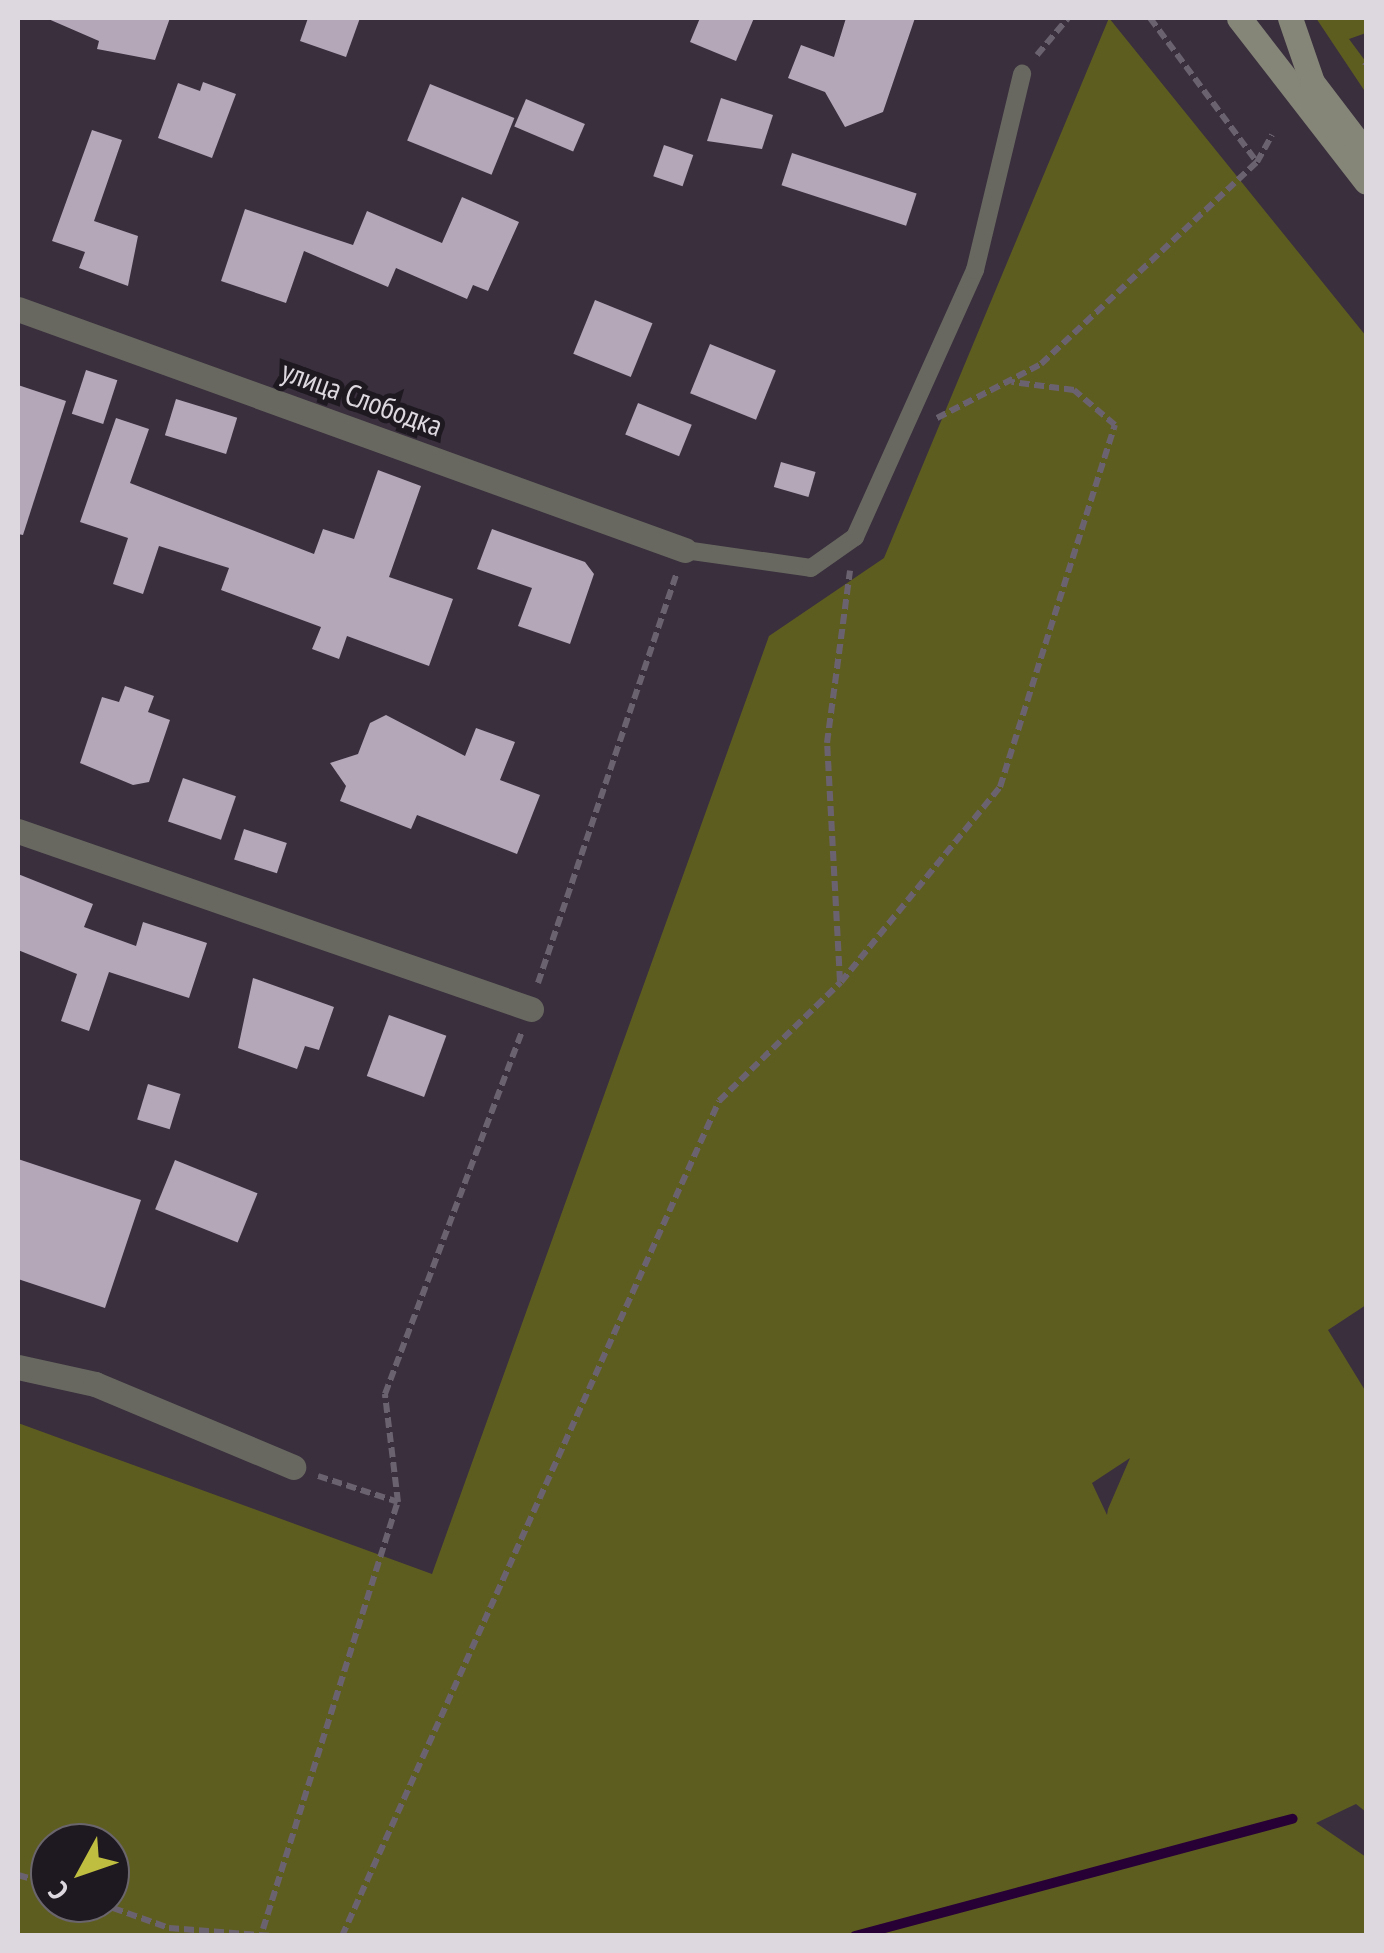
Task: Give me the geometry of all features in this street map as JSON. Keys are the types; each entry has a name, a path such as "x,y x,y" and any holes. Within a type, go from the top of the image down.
{"street":[{"path":"1239,18 1366,182"},
{"path":"1290,18 1312,82 1366,153"},
{"name":"улица Слободка","path":"18,309 685,550"},
{"path":"18,831 532,1008"},
{"path":"18,1366 95,1384 293,1467"}],"lane":[{"path":"685,550 811,568 855,538 904,438 976,270 1022,74"}],"path":[{"path":"1022,74 1068,18"},
{"path":"1150,18 1257,162"},
{"path":"904,438 1012,382 1257,162 1272,135"},
{"path":"342,1936 719,1101 840,982 1000,787 1115,425 1074,390 1012,382"},
{"path":"840,982 827,743 855,538"},
{"path":"263,1929 398,1502 385,1394 532,1008 556,914 685,550"},
{"path":"293,1467 398,1502"},
{"path":"130,1914 169,1928 263,1929 274,1936"}],"shaded area":[{"path":"1109,18 1366,336 1366,1305 1328,1330 1366,1392 1366,1812 1356,1804 1316,1823 1366,1857 1366,1935 18,1935 18,1423 432,1574 769,636 884,558","holes":["1130,1458 1107,1515 1092,1483"]},
{"path":"1316,18 1366,18 1366,33 1349,39 1366,62 1366,93"}],"building":[{"path":"46,18 170,18 155,60 97,49 99,41"},
{"path":"308,18 360,18 346,57 300,41"},
{"path":"700,18 754,18 736,61 690,42"},
{"path":"846,18 915,18 883,112 845,127 825,92 788,78 801,45 834,57"},
{"path":"203,82 236,94 212,158 158,138 178,83 200,91"},
{"path":"430,84 514,118 492,175 407,141"},
{"path":"721,98 773,115 762,149 707,141"},
{"path":"526,99 585,124 573,152 514,127"},
{"path":"92,130 122,140 94,221 138,236 128,286 79,268 85,252 52,241"},
{"path":"664,145 693,155 683,186 653,176"},
{"path":"792,153 917,193 906,226 781,185"},
{"path":"462,197 519,222 488,291 473,285 467,299 396,268 388,287 304,251 286,303 221,281 245,209 353,245 367,211 442,243"},
{"path":"595,300 652,323 631,377 573,354"},
{"path":"710,344 776,371 756,420 690,393"},
{"path":"86,370 117,380 103,424 72,414"},
{"path":"18,385 66,401 23,535 18,534"},
{"path":"176,399 237,418 226,454 165,435"},
{"path":"638,403 692,425 679,456 625,435"},
{"path":"116,418 149,429 130,483 314,554 323,529 354,539 378,470 421,486 389,577 453,599 429,666 347,636 339,659 312,649 321,627 221,590 229,568 159,546 143,594 113,584 128,538 80,522"},
{"path":"781,462 816,472 808,497 774,487"},
{"path":"492,529 585,562 594,574 570,644 518,626 532,588 477,569"},
{"path":"125,686 154,696 148,712 170,720 149,782 133,785 80,763 102,697 119,702"},
{"path":"386,715 465,756 476,728 515,742 500,780 540,795 517,854 417,815 411,829 340,801 346,786 330,763 358,754 370,723"},
{"path":"183,778 236,796 221,840 168,821"},
{"path":"244,829 287,843 277,873 234,859"},
{"path":"18,874 93,904 84,927 136,946 143,922 207,943 189,998 109,972 89,1031 61,1021 77,974 18,950"},
{"path":"253,978 334,1007 319,1050 305,1046 297,1069 238,1048"},
{"path":"389,1015 446,1036 424,1097 367,1076"},
{"path":"148,1084 181,1094 170,1129 137,1119"},
{"path":"18,1159 141,1200 105,1308 18,1279"},
{"path":"175,1160 258,1193 238,1242 155,1209"}],"waterway":[{"path":"855,1936 1293,1819"}]}
